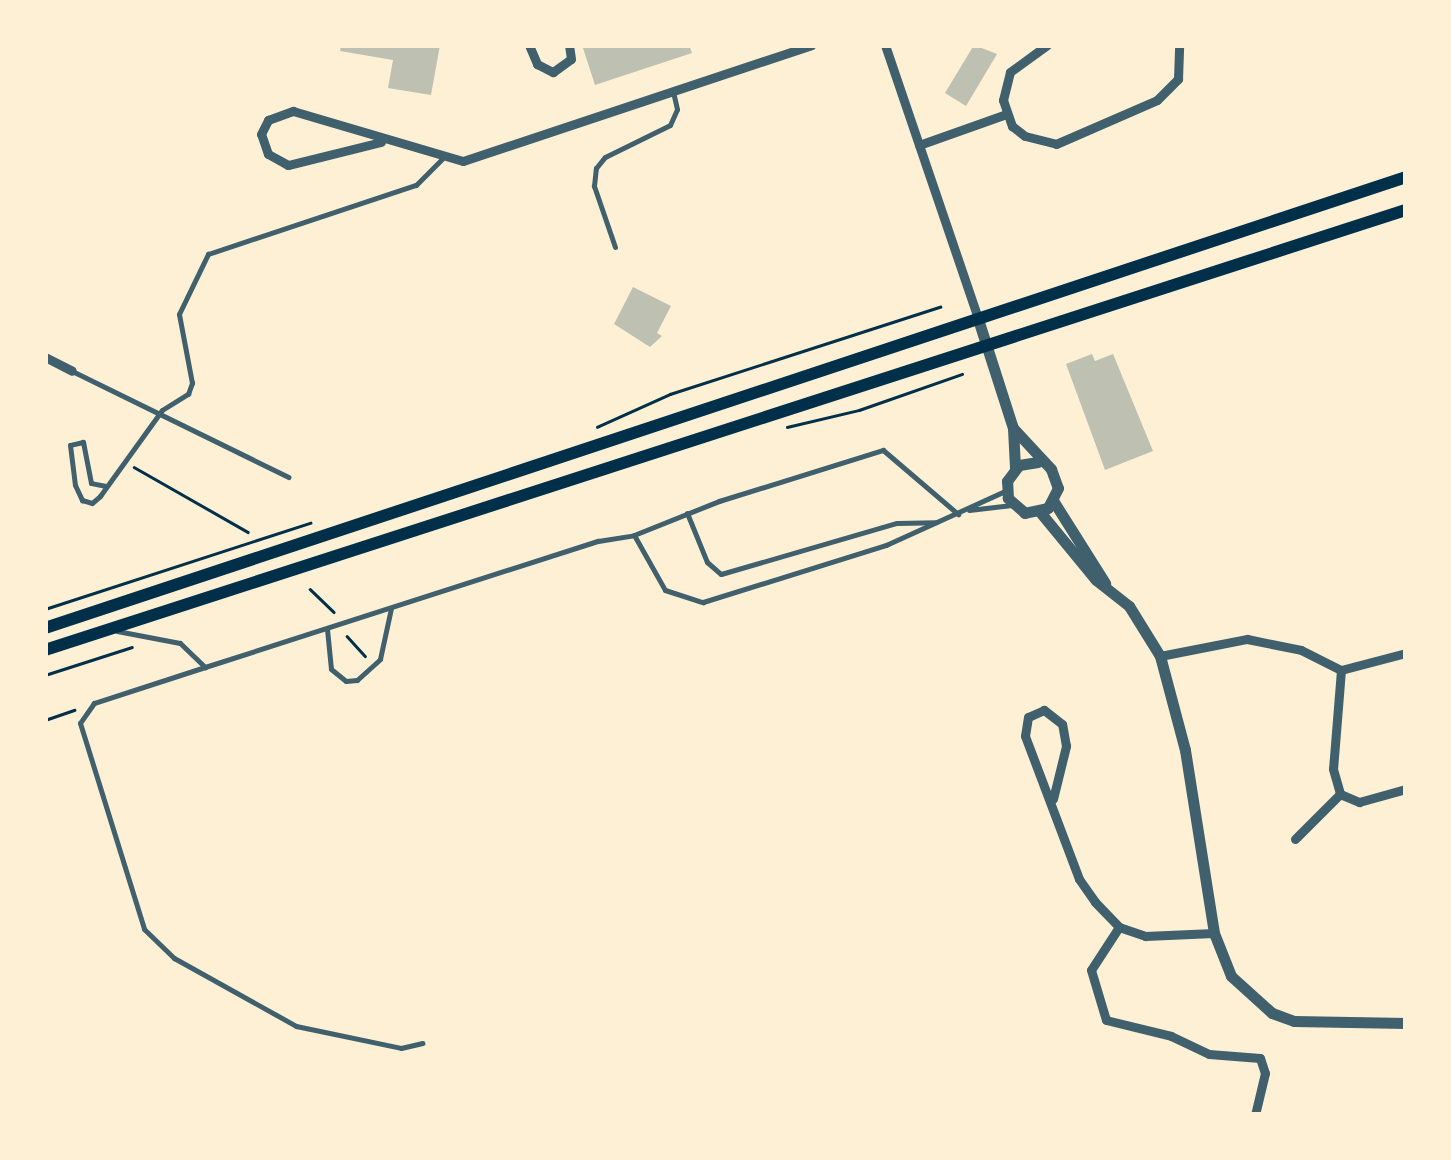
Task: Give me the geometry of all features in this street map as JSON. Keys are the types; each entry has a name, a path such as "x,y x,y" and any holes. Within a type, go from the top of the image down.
{"main road":[{"path":"45,628 1406,177"},
{"path":"45,650 1406,210"}],"street":[{"path":"529,45 537,64 553,72 571,59 569,45"},
{"path":"381,142 288,164 268,154 261,134 268,120 293,111 370,132 381,142 442,159 471,158 811,45"},
{"path":"886,45 1013,428 1014,468 1006,490 1012,504 1040,512 1104,584 1129,606 1160,656 1186,750 1214,933 1231,976 1272,1013 1314,1024 1406,1023"},
{"path":"1047,45 1010,72 1004,86 1006,114 1024,136 1040,142 1095,131 1169,91 1183,66 1178,45"},
{"path":"919,145 1006,114"},
{"path":"45,357 72,371"},
{"path":"1013,428 1058,481 1054,502 1104,584"},
{"path":"1014,468 1038,462"},
{"path":"1040,512 1054,502"},
{"path":"1160,656 1246,639 1301,650 1341,670 1406,653"},
{"path":"1340,794 1333,770 1341,670"},
{"path":"1053,799 1066,746 1062,724 1044,710 1028,717 1025,736 1053,799 1079,878 1119,926 1163,938 1214,933"},
{"path":"1340,794 1359,802 1406,789"},
{"path":"1295,839 1340,794"},
{"path":"1119,926 1091,970 1106,1020 1171,1036 1209,1054 1260,1058 1265,1072 1255,1115"}],"lane":[{"path":"614,247 594,186 596,168 670,126 677,109 672,89"},
{"path":"106,486 91,483 83,442 72,441 70,456 82,500 92,502 106,486 162,410 188,394 192,383 179,314 208,254 416,184 442,159"},
{"path":"72,371 142,409 162,410 288,477"},
{"path":"422,1043 401,1048 296,1026 156,945 130,894 78,734 82,716 94,703 598,541 634,535 687,512 883,450 958,514"},
{"path":"634,535 665,590 702,602 939,522 1006,490"},
{"path":"966,510 1012,504"},
{"path":"687,512 707,562 722,574 897,523 939,522"},
{"path":"328,628 324,640 331,669 346,681 357,680 380,659 392,608"},
{"path":"106,630 158,636 190,647 205,667"}],"path":[{"path":"585,433 670,394 940,307"},
{"path":"780,428 859,410 962,374"},
{"path":"123,462 248,532"},
{"path":"45,609 324,518"},
{"path":"45,675 158,636"},
{"path":"45,720 94,703"}],"building":[{"path":"341,45 440,45 431,95 388,88 393,60 340,51"},
{"path":"582,45 689,45 692,53 595,85"},
{"path":"974,45 997,54 966,106 945,93"},
{"path":"633,287 671,306 657,333 662,336 650,347 614,324"},
{"path":"1092,354 1095,361 1113,354 1153,451 1105,470 1066,364"}]}
